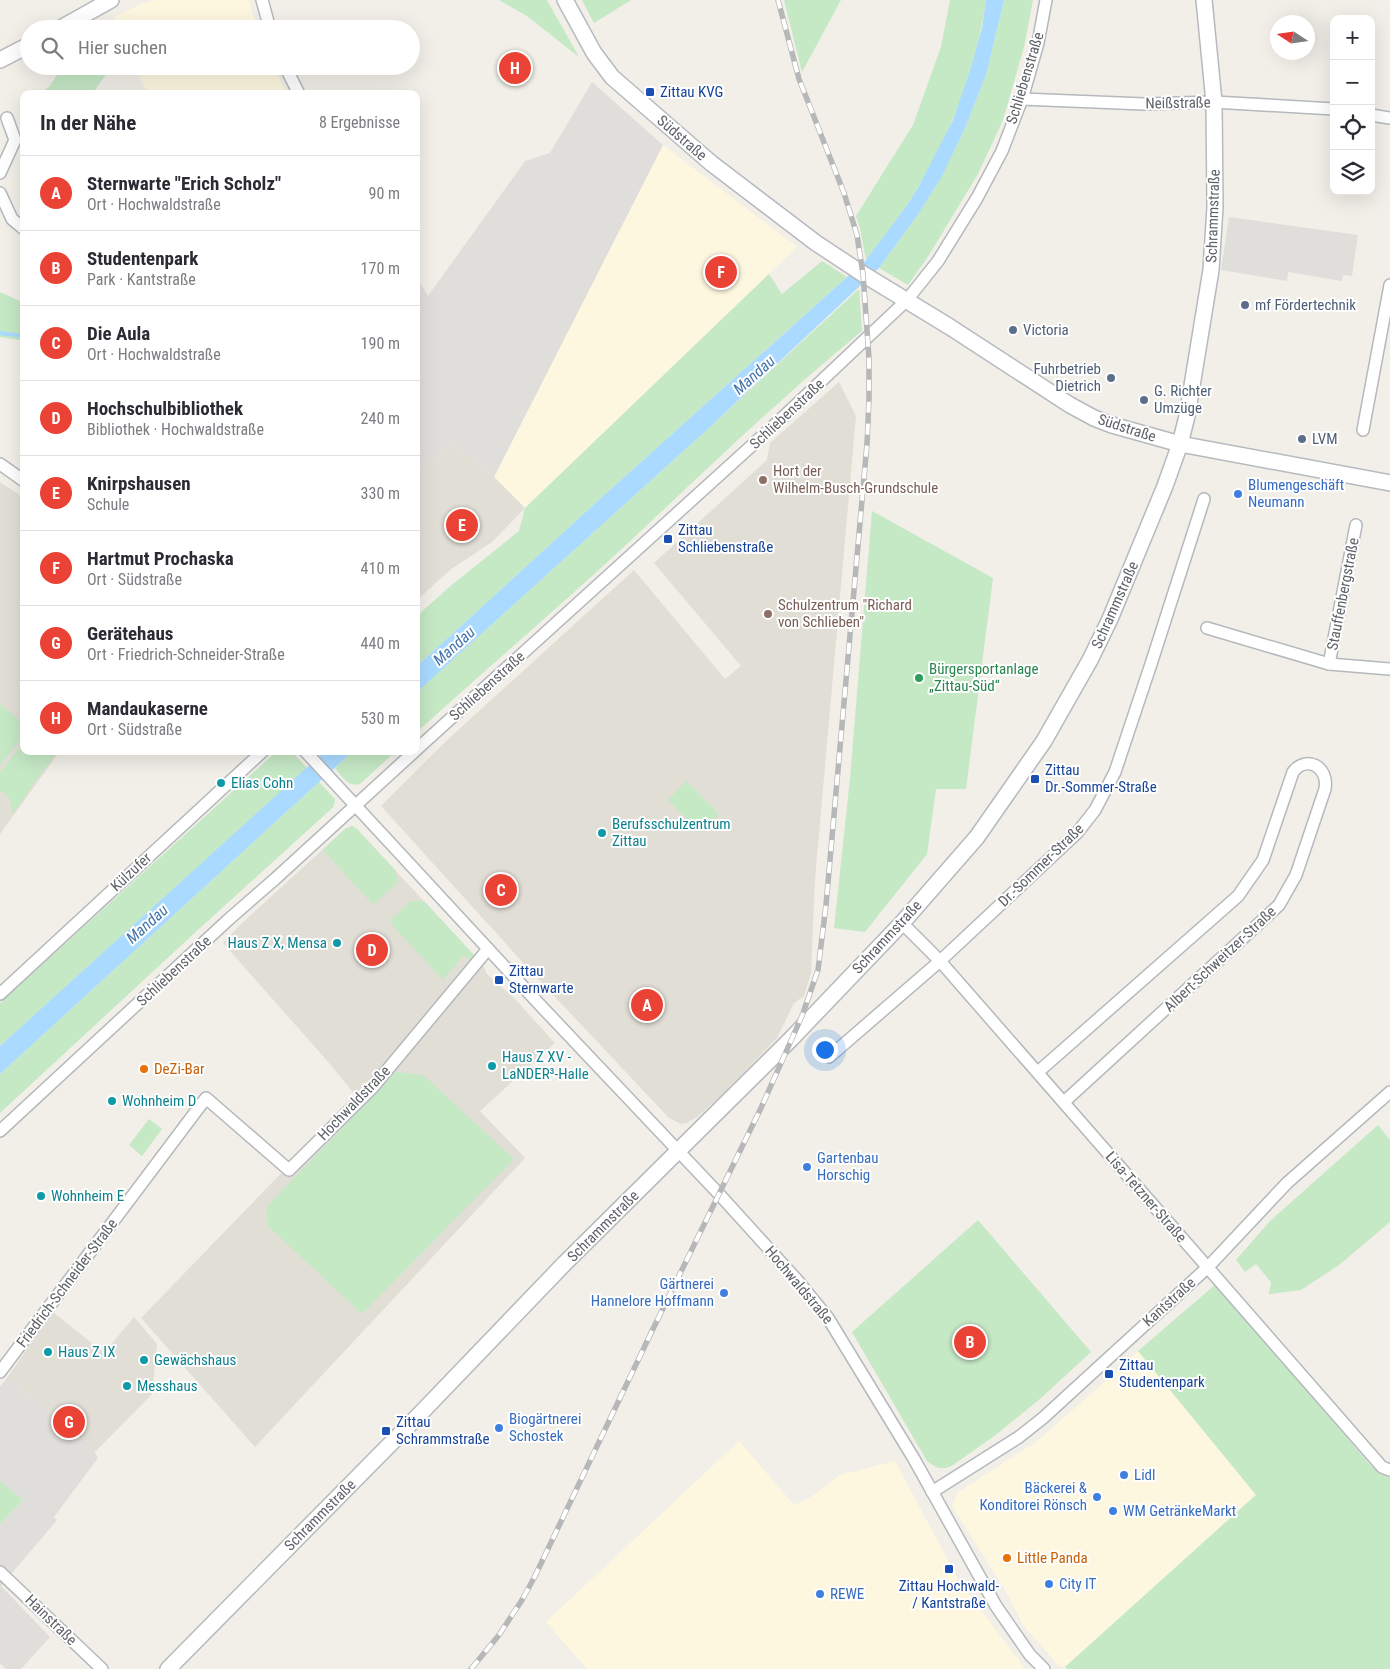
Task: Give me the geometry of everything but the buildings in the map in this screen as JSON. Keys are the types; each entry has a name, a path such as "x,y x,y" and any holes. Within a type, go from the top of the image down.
{"main road":[{"path":"75,20 111,0"},
{"name":"Südstraße","path":"564,0 594,53 612,76 711,163 829,251 1070,405 1094,418 1118,427 1180,444 1390,483"},
{"name":"Schrammstraße","path":"168,1669 418,1416 553,1275 792,1038 902,923 977,837 1044,741 1090,660 1133,566 1180,444 1193,387 1211,270 1215,207 1214,102 1204,0"},
{"path":"0,60 20,50"}],"street":[{"path":"262,0 268,20"},
{"name":"Schliebenstraße","path":"420,747 780,420 938,261 977,198 1002,151 1022,99 1038,43 1046,0"},
{"path":"290,75 297,90"},
{"name":"Neißstraße","path":"1022,99 1144,104 1214,102 1330,109"},
{"path":"1375,116 1390,118"},
{"path":"0,173 15,140 7,118"},
{"path":"0,193 12,219 20,226"},
{"path":"1363,430 1390,285"},
{"path":"0,464 20,478"},
{"name":"Dr.-Sommer-Straße","path":"829,1057 940,961 1077,833 1095,810 1115,772 1204,499"},
{"name":"Stauffenbergstraße","path":"1329,664 1356,525"},
{"name":"Stauffenbergstraße","path":"1207,628 1329,664 1390,668"},
{"name":"Külzufer","path":"0,994 258,755"},
{"name":"Hochwaldstraße","path":"309,755 797,1280 828,1318 856,1361 996,1606 1030,1655 1044,1669"},
{"name":"Schliebenstraße","path":"0,1131 228,920 412,755"},
{"name":"Albert-Schweitzer-Straße","path":"1038,1072 1238,896 1263,860 1293,772 1298,767 1307,764 1317,766 1322,770 1326,779 1325,789 1296,875 1279,905 1064,1102"},
{"name":"Lisa-Tetzner-Straße","path":"902,923 940,961 1038,1072 1382,1467 1390,1470"},
{"name":"Hochwaldstraße","path":"206,1098 289,1170 373,1086 488,949"},
{"name":"Kantstraße","path":"932,1492 1019,1436 1043,1418 1208,1267 1287,1183 1390,1092"},
{"name":"Friedrich-Schneider-Straße","path":"0,1372 206,1098"},
{"name":"Hainstraße","path":"0,1572 102,1669"}],"shaded area":[{"path":"156,0 249,0 255,20 115,20 114,17 141,4"},
{"path":"139,75 278,75 285,90 147,90"},
{"path":"592,82 663,145 494,477 453,444 420,471 420,283 428,296 525,161 550,153"},
{"path":"663,145 797,247 525,508 494,477"},
{"path":"1229,217 1358,235 1352,276 1343,275 1342,281 1288,272 1287,281 1221,270"},
{"path":"839,382 856,416 815,879 811,973 804,996 794,1003 777,1038 722,1095 697,1117 681,1124 669,1118 526,966 381,806 445,742 634,570 725,679 741,666 654,563 767,460 770,443"},
{"path":"453,444 494,477 525,508 492,542 450,570 420,597 420,471"},
{"path":"0,482 20,495 20,755 57,755 0,834"},
{"path":"352,826 357,829 483,965 487,974 515,999 555,1043 480,1111 525,1158 255,1447 141,1318 356,1096 223,943 240,925 345,829"},
{"path":"53,1312 104,1353 134,1317 157,1344 152,1394 94,1453 90,1445 7,1378"},
{"path":"1138,1351 1256,1494 1065,1667 1060,1667 1023,1625 1007,1593 952,1506 957,1493 1036,1442"},
{"path":"7,1378 90,1445 98,1458 54,1517 57,1520 1,1586 50,1637 21,1669 6,1669 0,1663 0,1524 23,1500 0,1481 0,1387"},
{"path":"739,1441 794,1505 808,1499 840,1475 895,1461 958,1579 1025,1669 587,1669 546,1622"}],"green space":[{"path":"499,0 547,0 579,57 527,16"},
{"path":"582,0 631,0 594,23"},
{"path":"784,0 841,0 802,72"},
{"path":"950,0 986,0 982,25 969,74 952,122 930,167 905,207 866,260 856,216 913,125 941,47"},
{"path":"1004,0 1033,0 1024,47 1003,120 978,174 929,255 908,285 879,268 919,213 941,177 965,128 986,75"},
{"path":"57,75 106,75 95,90 45,90"},
{"path":"822,261 847,277 420,663 420,613 448,588 519,531 525,508 769,274 782,294"},
{"path":"859,289 862,331 772,409 601,568 420,729 420,689 710,427"},
{"path":"0,292 20,301 20,340 0,337"},
{"name":"Bürgersportanlage „Zittau-Süd“","path":"872,511 993,578 966,789 936,789 927,854 865,932 834,928 850,778"},
{"path":"0,704 20,721 20,740 0,765"},
{"path":"20,747 20,755 55,755 13,814 9,797 0,791 0,772"},
{"path":"273,755 295,755 307,768 0,1046 0,1003"},
{"path":"349,755 392,755 360,784 356,785 349,783 335,768"},
{"path":"686,781 719,814 701,833 668,800"},
{"path":"319,782 335,799 334,806 0,1113 0,1074"},
{"path":"352,826 395,870 398,882 373,905 323,850 345,829"},
{"path":"411,901 424,901 474,955 470,960 464,955 443,980 393,926 391,920"},
{"path":"396,1072 423,1075 514,1159 362,1314 268,1226 267,1206"},
{"path":"149,1119 162,1129 142,1156 129,1145"},
{"path":"1378,1125 1390,1140 1390,1222 1339,1265 1301,1290 1269,1294 1271,1282 1256,1264 1245,1272 1236,1260 1270,1221"},
{"path":"978,1220 1091,1352 1041,1398 997,1434 953,1465 939,1468 927,1461 852,1332"},
{"path":"1216,1284 1371,1466 1390,1478 1390,1669 1067,1669 1065,1667 1256,1495 1138,1351"},
{"path":"0,1481 23,1500 0,1524"}],"water":[{"name":"Mandau","path":"986,0 1004,0 986,75 965,128 942,176 919,213 879,268 710,427 420,689 420,663 866,260 918,188 953,120 982,28"},
{"name":"Mandau","path":"321,755 349,755 0,1074 0,1046"}],"waterway":[{"path":"0,333 20,336"}],"railway":[{"path":"471,1669 499,1635 535,1576 761,1108 802,1016 818,970 826,905 867,444 869,358 863,274 857,235 844,193 799,79 778,0"}],"place":[{"name":"Mandaukaserne","path":"515,68"},
{"name":"Zittau KVG","path":"650,92"},
{"name":"Hartmut Prochaska","path":"721,272"},
{"name":"mf Fördertechnik","path":"1245,305"},
{"name":"Victoria","path":"1013,330"},
{"name":"Fuhrbetrieb Dietrich","path":"1111,378"},
{"name":"G. Richter Umzüge","path":"1144,400"},
{"name":"LVM","path":"1302,439"},
{"name":"Hort der Wilhelm-Busch-Grundschule","path":"763,480"},
{"name":"Blumengeschäft Neumann","path":"1238,494"},
{"name":"Knirpshausen","path":"462,525"},
{"name":"Zittau Schliebenstraße","path":"668,539"},
{"name":"Schulzentrum \"Richard von Schlieben\"","path":"768,614"},
{"name":"Bürgersportanlage „Zittau-Süd“","path":"919,678"},
{"name":"Zittau Dr.-Sommer-Straße","path":"1035,779"},
{"name":"Elias Cohn","path":"221,783"},
{"name":"Berufsschulzentrum Zittau","path":"602,833"},
{"name":"Die Aula","path":"501,890"},
{"name":"Haus Z X, Mensa","path":"337,943"},
{"name":"Hochschulbibliothek","path":"372,950"},
{"name":"Zittau Sternwarte","path":"499,980"},
{"name":"Sternwarte \"Erich Scholz\"","path":"647,1005"},
{"name":"Haus Z XV - LaNDER³-Halle","path":"492,1066"},
{"name":"DeZi-Bar","path":"144,1069"},
{"name":"Wohnheim D","path":"112,1101"},
{"name":"Gartenbau Horschig","path":"807,1167"},
{"name":"Wohnheim E","path":"41,1196"},
{"name":"Gärtnerei Hannelore Hoffmann","path":"724,1293"},
{"name":"Studentenpark","path":"970,1342"},
{"name":"Haus Z IX","path":"48,1352"},
{"name":"Gewächshaus","path":"144,1360"},
{"name":"Zittau Studentenpark","path":"1109,1374"},
{"name":"Messhaus","path":"127,1386"},
{"name":"Gerätehaus","path":"69,1422"},
{"name":"Biogärtnerei Schostek","path":"499,1428"},
{"name":"Zittau Schrammstraße","path":"386,1431"},
{"name":"Lidl","path":"1124,1475"},
{"name":"Bäckerei & Konditorei Rönsch","path":"1097,1497"},
{"name":"WM GetränkeMarkt","path":"1113,1511"},
{"name":"Little Panda","path":"1007,1558"},
{"name":"Zittau Hochwald- / Kantstraße","path":"949,1569"},
{"name":"City IT","path":"1049,1584"},
{"name":"REWE","path":"820,1594"}]}
